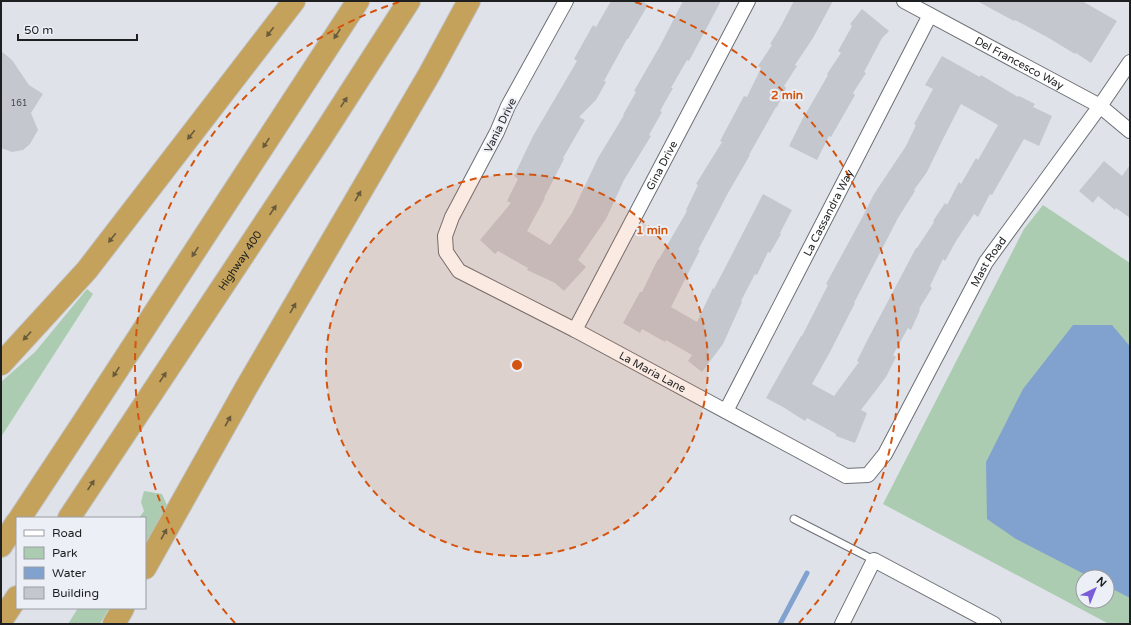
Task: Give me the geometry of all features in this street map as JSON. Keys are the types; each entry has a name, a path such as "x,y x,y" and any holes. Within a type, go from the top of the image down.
{"highway":[{"path":"1,364 87,270 294,1"},
{"path":"21,517 358,1"},
{"name":"Highway 400","path":"70,517 319,141 409,1"},
{"path":"146,566 246,388 430,73 468,1"},
{"path":"1,546 16,524"},
{"path":"1,621 16,598"},
{"path":"114,624 122,609"}],"street":[{"name":"Vania Drive","path":"446,252 445,236 452,217 497,132 508,106 566,1"},
{"name":"Gina Drive","path":"575,330 748,1"},
{"name":"Del Francesco Way","path":"904,1 1100,106 1130,131"},
{"name":"La Cassandra Way","path":"726,411 930,15"},
{"name":"Mast Road","path":"868,475 885,454 986,262 1100,106 1130,62"},
{"name":"La Maria Lane","path":"446,252 459,271 575,330 846,476 868,475"},
{"path":"842,624 874,560 994,624"}],"lane":[{"path":"794,519 874,560"}],"green space":[{"path":"1043,205 1130,263 1130,624 1109,624 1081,609 1115,609 1115,569 1075,569 1075,606 883,504 1024,229"},
{"path":"87,289 93,294 1,437 1,382 35,352"},
{"path":"144,491 162,494 167,505 146,543 146,517 140,517 144,511 141,502"},
{"path":"77,609 108,609 100,624 68,624"}],"water":[{"path":"1073,325 1112,325 1130,346 1130,598 1115,590 1115,569 1075,569 1016,539 987,519 986,462 1023,389"}],"building":[{"path":"611,1 641,1 648,5 604,81 606,82 596,100 579,117 585,120 563,158 564,159 545,198 527,231 550,245 572,213 598,158 624,115 636,92 634,91 660,46 683,1 721,1 689,61 687,60 671,88 673,88 660,111 662,112 649,135 651,136 624,180 606,219 578,260 586,267 564,291 555,283 527,270 528,268 498,251 495,254 480,240 511,203 507,201 518,179 514,176 533,136 577,61 574,59 593,25 596,27"},
{"path":"794,1 833,1 813,38 795,65 797,66 784,86 786,88 777,107 728,193 698,250 700,250 671,307 697,322 713,288 714,289 763,194 792,210 780,233 781,234 770,253 768,252 757,275 755,274 741,301 742,302 723,344 702,372 688,361 692,355 666,340 665,342 642,329 640,333 623,323 640,292 642,292 658,259 687,211 686,210 698,185 696,184 722,142 720,141 744,96 747,97 761,68 758,66 772,45 770,44"},
{"path":"977,1 1082,1 1117,21 1091,63 1047,37"},
{"path":"862,9 889,31 882,38 864,72 866,73 853,93 855,95 831,137 829,136 817,160 789,146 828,75 827,74 841,53 838,51 852,26 850,24"},
{"path":"1,51 12,60 29,85 43,94 31,113 38,130 30,144 23,150 12,152 1,148"},
{"path":"942,56 980,77 981,75 1018,97 1019,96 1035,104 1033,107 1052,116 1039,146 1024,139 992,195 990,194 978,217 974,214 945,261 943,259 930,286 932,288 919,309 920,310 911,330 908,328 893,355 896,357 886,377 861,410 867,413 855,443 836,436 836,434 807,418 805,421 766,398 802,336 828,285 826,284 874,194 906,146 916,125 914,124 933,89 925,85","holes":["961,104 998,125 978,160 976,158 961,184 959,182 947,205 945,203 916,248 869,337 857,361 859,362 834,396 812,384 830,352 898,218 915,191 914,190 927,172"]},
{"path":"1104,161 1122,176 1130,165 1130,218 1116,208 1115,210 1098,196 1093,203 1079,191"}],"waterway":[{"path":"780,624 807,573"}]}
